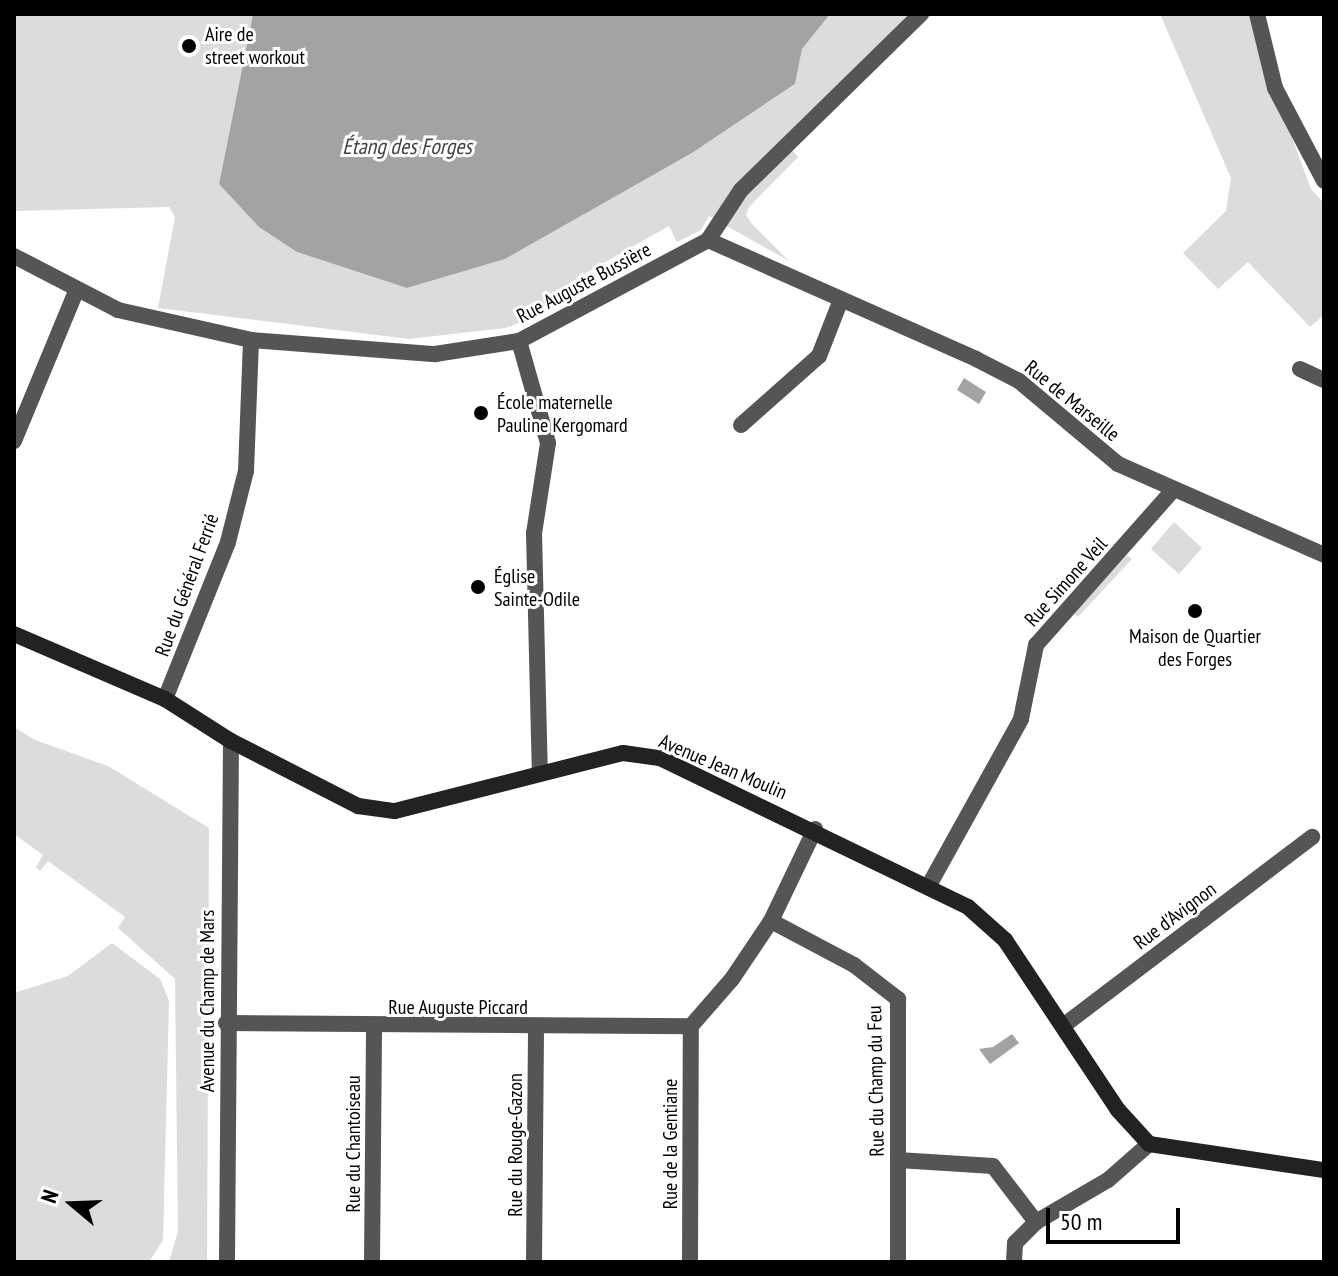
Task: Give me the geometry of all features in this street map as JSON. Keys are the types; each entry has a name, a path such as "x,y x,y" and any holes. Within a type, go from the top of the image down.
{"main road":[{"name":"Avenue Jean Moulin","path":"14,634 165,699 231,741 358,806 385,811 623,753 660,758 815,829 968,907 1005,940 1118,1110 1149,1144"},
{"path":"1149,1144 1324,1170"}],"street":[{"name":"Rue Auguste Bussière","path":"14,256 76,291 149,319 251,340 435,354 519,341 708,240 741,190 921,14"},
{"path":"1257,14 1275,88 1324,181"},
{"name":"Rue de Marseille","path":"708,240 1019,381 1118,464 1324,555"},
{"path":"14,441 76,291"},
{"path":"741,425 819,356 840,302"},
{"name":"Rue du Général Ferrié","path":"165,699 228,542 246,471 251,340"},
{"path":"519,341 548,443 534,533 540,771"},
{"path":"1300,369 1324,380"},
{"name":"Rue Simone Veil","path":"928,887 1021,719 1036,645 1174,489"},
{"name":"Avenue du Champ de Mars","path":"227,1262 226,1023 231,741"},
{"path":"691,1026 732,979 771,921 815,829"},
{"name":"Rue d'Avignon","path":"1063,1026 1312,837"},
{"name":"Rue du Champ du Feu","path":"771,921 854,965 898,999 898,1262"},
{"name":"Rue Auguste Piccard","path":"226,1023 374,1027 691,1026"},
{"name":"Rue de la Gentiane","path":"690,1262 691,1026"},
{"name":"Rue du Chantoiseau","path":"372,1262 374,1027"},
{"name":"Rue du Rouge-Gazon","path":"534,1262 536,1028"},
{"path":"1014,1262 1015,1243 1036,1222 1108,1180 1149,1144"},
{"path":"898,1160 993,1166 1036,1222"}],"shaded area":[{"path":"14,14 253,14 219,184 297,252 407,288 505,259 692,153 795,84 802,49 830,14 933,14 792,150 798,157 749,207 746,215 752,224 789,261 709,216 701,230 677,242 669,226 577,278 584,291 542,315 505,328 409,339 158,308 175,217 169,207 14,211"},
{"path":"1160,14 1253,14 1266,68 1311,189 1324,203 1324,315 1310,327 1248,262 1218,289 1183,253 1226,211 1231,178"},
{"path":"1174,522 1202,548 1179,574 1151,549"},
{"path":"1127,555 1132,559 1078,617 1074,613"},
{"path":"14,727 35,740 108,766 209,828 207,1262 169,1262 178,1231 175,979 118,928 125,917 48,861 40,871 36,867 43,855 14,834"},
{"path":"112,943 160,979 169,1001 163,1240 149,1262 14,1262 14,993 68,976"}],"water":[{"name":"Étang des Forges","path":"253,14 830,14 802,49 795,84 692,153 505,259 407,288 297,252 259,227 219,184"},
{"path":"964,378 986,392 979,404 957,390"},
{"path":"1012,1034 1019,1043 990,1064 979,1049 993,1047"}],"place":[{"name":"Aire de street workout","path":"189,46"},
{"name":"École maternelle Pauline Kergomard","path":"481,413"},
{"name":"Église Sainte-Odile","path":"478,587"},
{"name":"Maison de Quartier des Forges","path":"1195,611"}]}
